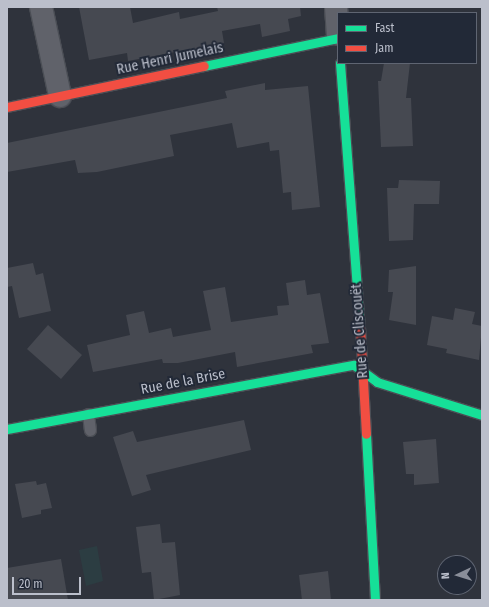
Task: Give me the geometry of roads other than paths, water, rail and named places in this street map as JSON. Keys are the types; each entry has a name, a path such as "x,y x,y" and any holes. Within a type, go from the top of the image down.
{"street":[{"path":"41,7 60,96"},
{"path":"336,7 337,20"},
{"name":"Rue Henri Jumelais","path":"7,107 337,38"},
{"name":"Rue de Cliscouët","path":"340,64 363,369 375,600"},
{"name":"Rue de la Brise","path":"7,429 345,366 354,365 363,369"},
{"path":"363,369 376,382 482,415"}],"lane":[{"path":"88,414 90,430"}]}
